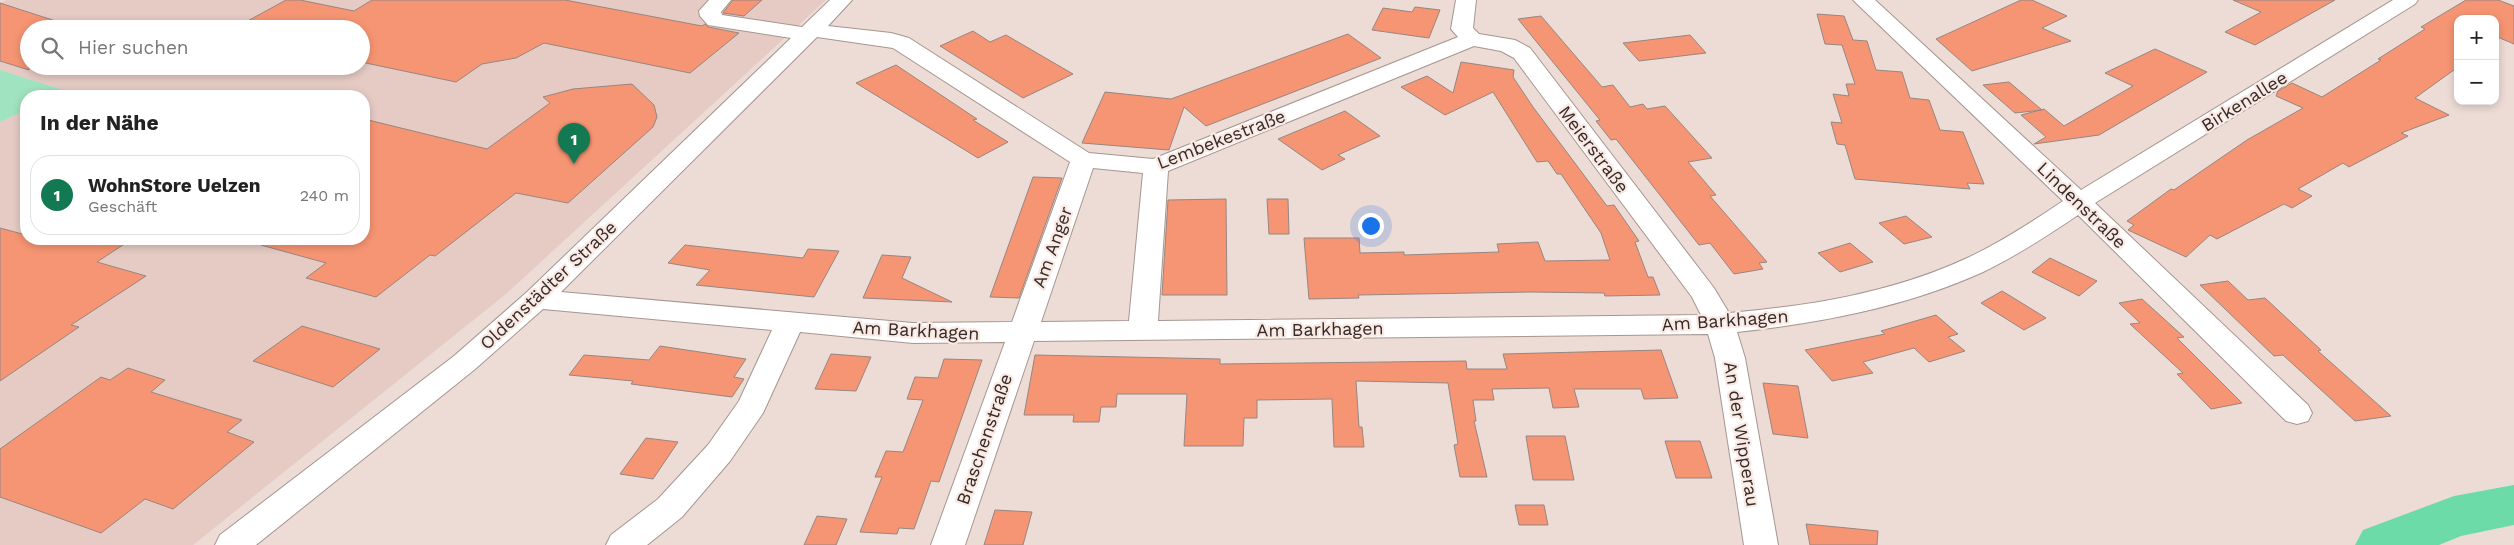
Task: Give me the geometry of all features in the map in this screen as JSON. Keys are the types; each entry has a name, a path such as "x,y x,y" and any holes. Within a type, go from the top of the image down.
{"street":[{"name":"Lembekestraße","path":"721,0 710,11 711,16 716,20 891,40 901,43 1083,160 1156,166 1472,39"},
{"name":"Oldenstädter Straße","path":"232,545 464,363 537,299 842,0"},
{"path":"1466,0 1462,29 1472,39"},
{"name":"Lindenstraße","path":"1863,0 2079,202 2297,413"},
{"name":"Birkenallee","path":"2079,202 2408,0"},
{"name":"Meierstraße","path":"1472,39 1507,46 1522,53 1704,294 1720,324"},
{"name":"Am Anger","path":"1021,333 1083,160"},
{"path":"1143,332 1156,166"},
{"name":"Am Barkhagen","path":"537,299 913,333 1143,332 1720,324 1780,318 1836,308 1898,293 1954,274 2009,249 2079,202"},
{"path":"622,545 670,508 719,453 752,405 790,322"},
{"name":"An der Wipperau","path":"1720,324 1730,358 1761,545"},
{"name":"Braschenstraße","path":"948,545 1021,333"}],"shaded area":[{"path":"7,0 826,0 506,294 193,545 0,545 0,122 20,113 20,245 370,245 370,90 64,90 0,70 0,3"}],"green space":[{"path":"0,70 64,90 20,90 20,113 0,122"}],"building":[{"path":"286,0 300,0 354,11 372,0 565,0 702,26 705,24 708,27 739,33 690,73 544,43 516,58 482,64 456,82 370,64 370,20 249,20"},
{"path":"733,0 762,0 744,16 723,13"},
{"path":"2021,0 2032,0 2067,16 2042,28 2071,41 1972,71 1936,39"},
{"path":"2233,0 2335,0 2255,45 2225,32 2261,12"},
{"path":"2466,0 2498,0 2514,6 2514,44 2499,38 2499,15 2454,15 2454,70 2415,98 2449,115 2401,133 2408,136 2349,167 2343,163 2298,189 2312,196 2292,208 2284,204 2217,239 2210,235 2186,257 2128,230 2134,225 2127,221 2171,189 2174,190 2247,140 2303,108 2276,96 2278,91 2292,83 2322,97 2381,60 2378,59 2425,29 2421,27"},
{"path":"0,3 53,20 20,20 20,67 0,61"},
{"path":"1415,7 1440,10 1429,38 1372,30 1383,8 1412,12"},
{"path":"1817,14 1844,16 1853,40 1867,41 1876,70 1902,72 1910,98 1929,100 1940,130 1963,132 1984,184 1967,183 1970,189 1855,179 1845,145 1837,144 1831,122 1842,123 1833,94 1849,96 1846,84 1855,84 1842,45 1825,44"},
{"path":"1541,16 1602,87 1613,85 1630,107 1643,104 1647,109 1665,106 1712,158 1688,162 1716,195 1710,196 1767,262 1759,263 1763,269 1734,274 1710,243 1699,245 1616,139 1611,140 1596,121 1600,120 1518,19"},
{"path":"973,31 990,42 1006,35 1073,74 1023,98 940,46"},
{"path":"1348,34 1381,58 1206,126 1184,107 1169,150 1082,143 1105,92 1171,99"},
{"path":"1690,35 1706,53 1639,61 1623,43"},
{"path":"2155,49 2207,72 2099,135 2034,144 2046,137 2021,115 2044,109 2064,126 2133,86 2105,73"},
{"path":"1461,62 1514,70 1513,77 1533,107 1607,206 1614,205 1639,241 1635,242 1648,277 1653,277 1660,295 1605,296 1604,293 1531,292 1358,295 1359,298 1309,299 1304,238 1359,238 1360,253 1404,252 1404,255 1499,252 1497,244 1538,242 1545,261 1610,260 1601,233 1561,174 1557,174 1548,161 1537,162 1493,92 1445,115 1401,87 1427,76 1453,93"},
{"path":"896,65 977,119 973,120 1008,142 978,158 856,83"},
{"path":"2009,82 2042,110 2015,113 1983,85"},
{"path":"632,84 654,105 657,117 653,127 568,203 516,193 435,256 430,255 376,297 306,278 326,263 261,245 370,245 370,120 487,149 550,103 543,97 573,89"},
{"path":"1345,111 1380,136 1338,155 1345,159 1322,170 1278,139"},
{"path":"1033,177 1062,178 1019,298 990,297"},
{"path":"1226,199 1227,295 1162,295 1168,200"},
{"path":"1267,199 1288,199 1289,234 1269,234"},
{"path":"1906,216 1932,237 1904,244 1879,223"},
{"path":"0,228 20,233 20,245 123,245 97,262 146,276 71,325 79,327 0,381"},
{"path":"1850,243 1873,262 1840,272 1818,253"},
{"path":"685,245 803,258 808,249 839,251 814,297 696,285 710,270 668,263"},
{"path":"882,255 911,257 902,278 952,302 863,298"},
{"path":"2050,258 2097,281 2079,296 2032,272"},
{"path":"2228,281 2248,300 2265,298 2321,350 2318,351 2391,416 2355,421 2283,355 2274,356 2200,285"},
{"path":"2002,291 2046,318 2024,330 1981,303"},
{"path":"2142,299 2184,337 2177,338 2242,403 2211,409 2177,374 2183,373 2130,324 2140,323 2119,303"},
{"path":"1936,315 1958,334 1948,337 1965,351 1929,362 1914,348 1863,362 1873,373 1832,381 1805,350 1885,334 1881,331"},
{"path":"302,326 380,349 333,387 253,361"},
{"path":"660,346 746,359 734,377 744,379 732,397 631,384 633,381 569,375 584,355 649,360"},
{"path":"1661,350 1678,398 1644,399 1641,389 1574,389 1579,407 1553,408 1549,388 1492,389 1494,400 1473,400 1476,421 1474,421 1487,477 1460,477 1454,445 1458,444 1448,383 1356,381 1359,427 1362,427 1364,447 1334,447 1332,399 1257,400 1257,418 1244,418 1243,446 1184,446 1187,394 1117,394 1116,407 1101,407 1099,422 1073,422 1074,415 1024,415 1035,355 1220,359 1220,364 1466,361 1467,369 1507,369 1503,354"},
{"path":"831,354 871,357 856,391 815,389"},
{"path":"944,359 982,360 939,482 931,481 914,529 899,528 897,534 860,532 882,477 875,477 886,451 903,452 923,400 907,399 915,377 938,378"},
{"path":"128,368 165,380 151,392 242,420 227,432 254,442 173,509 145,499 101,533 0,497 0,449 101,377 110,380"},
{"path":"1763,383 1798,386 1808,438 1773,434"},
{"path":"1526,436 1565,436 1574,480 1533,480"},
{"path":"646,438 678,442 653,479 620,474"},
{"path":"1665,441 1700,441 1712,478 1676,478"},
{"path":"1515,505 1544,505 1548,525 1519,525"},
{"path":"995,510 1032,512 1023,545 984,545"},
{"path":"817,516 847,519 836,545 804,545"},
{"path":"1806,524 1878,531 1877,545 1810,545"}],"waterway":[{"path":"2382,545 2454,517 2514,505"}],"place":[{"name":"WohnStore Uelzen","path":"574,164"}]}
